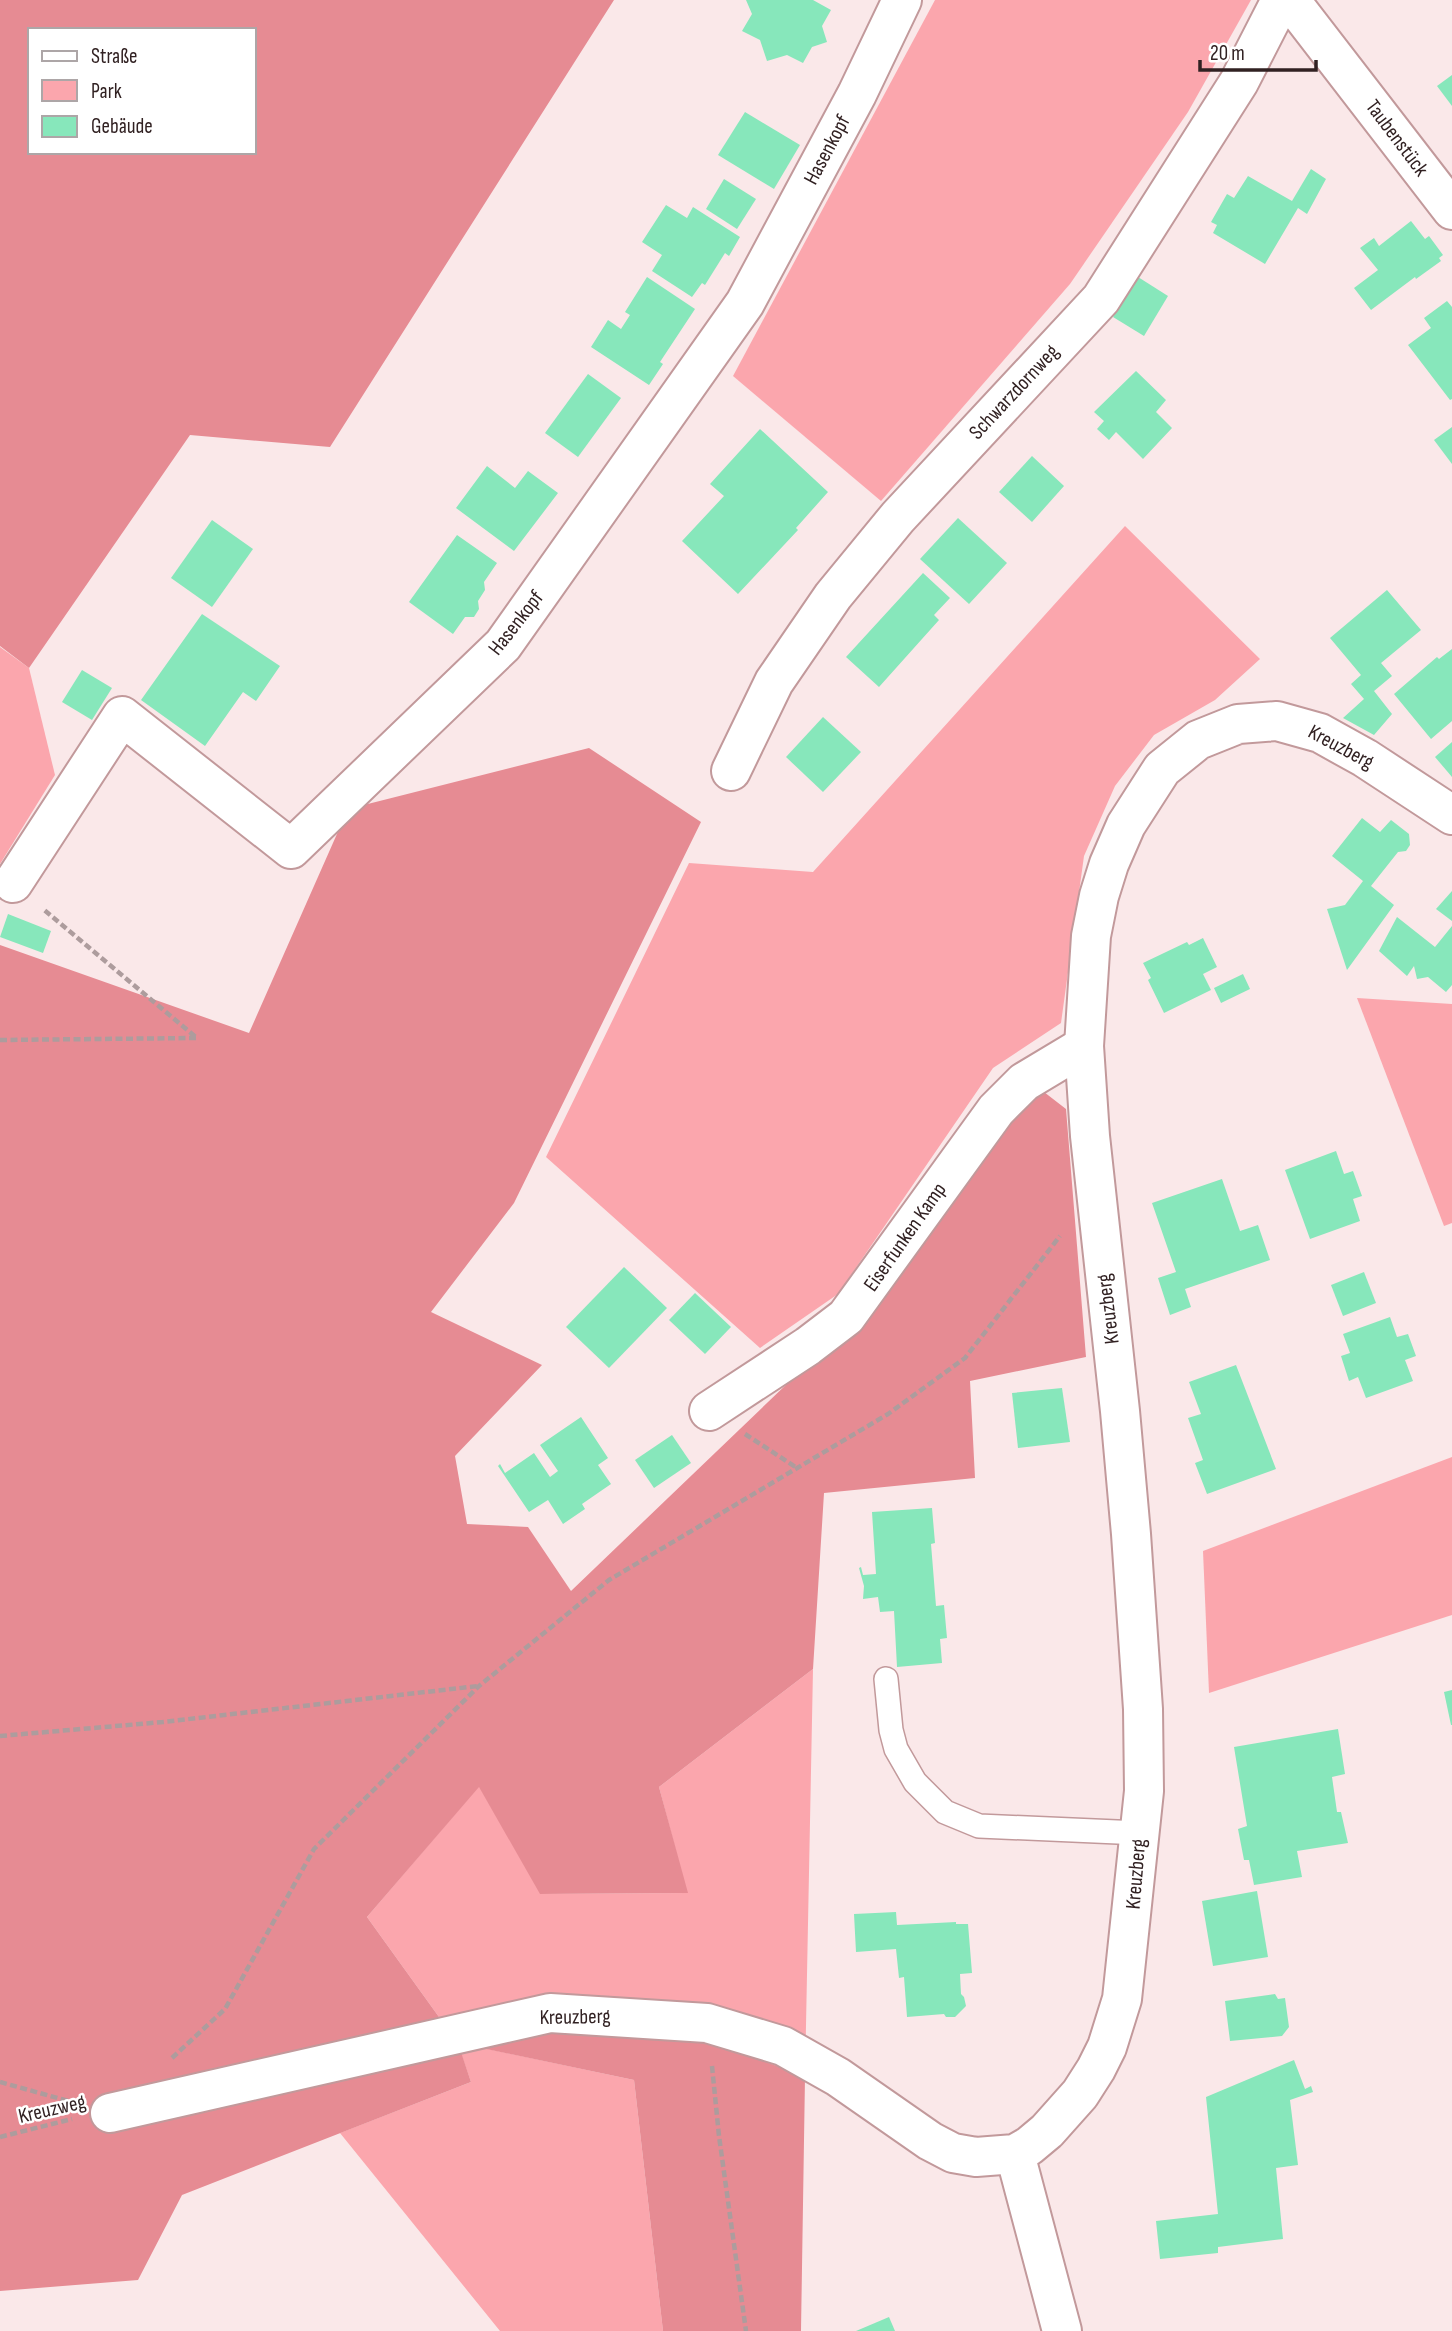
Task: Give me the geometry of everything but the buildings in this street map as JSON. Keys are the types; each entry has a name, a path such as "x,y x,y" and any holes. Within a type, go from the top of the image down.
{"street":[{"name":"Hasenkopf","path":"13,884 122,716 291,849 503,645 745,303 857,94 902,0"},
{"name":"Schwarzdornweg","path":"731,771 774,682 833,596 898,517 1101,299 1239,82 1281,0"},
{"name":"Taubenstück","path":"1290,0 1452,210"},
{"name":"Kreuzberg","path":"110,2113 550,2012 707,2023 783,2046 838,2077 930,2141 953,2153 976,2157 1015,2154 1029,2146 1064,2113 1080,2094 1107,2048 1122,1999 1140,1833 1145,1754 1121,1411 1090,1136 1084,1046 1091,936 1098,896 1126,825 1162,769 1198,740 1238,724 1277,721 1320,733 1365,758 1452,815"},
{"name":"Eiserfunken Kamp","path":"709,1411 808,1346 846,1317 1003,1103 1024,1082 1084,1046"},
{"path":"1015,2154 1062,2331"}],"lane":[{"path":"886,1679 891,1730 896,1749 915,1782 945,1812 979,1826 1140,1833"}],"path":[{"path":"0,1040 197,1038 13,884"},
{"path":"168,2061 225,2010 314,1849 479,1686 609,1580 887,1414 965,1358 1063,1231"},
{"path":"709,1411 797,1468"},
{"path":"0,1736 163,1722 479,1686"},
{"path":"707,2023 719,2136 746,2331"},
{"path":"0,2082 110,2113"},
{"name":"Kreuzweg","path":"1,2136 51,2122 110,2113"}],"green space":[{"path":"935,0 1251,0 1188,112 1070,284 881,501 733,376"},
{"path":"1125,526 1260,659 1215,700 1154,735 1115,786 1084,856 1061,1023 993,1068 838,1294 760,1348 546,1157 689,863 813,872"},
{"path":"0,647 29,668 55,775 0,864"},
{"path":"1357,998 1452,1004 1452,1223 1444,1226"},
{"path":"1452,1457 1452,1615 1209,1693 1203,1551"},
{"path":"813,1669 805,2077 460,2043 634,2080 663,2331 500,2331 340,2133 471,2082 457,2042 367,1917 479,1786 541,1894 687,1893 659,1787"}],"shaded area":[{"path":"0,0 614,0 330,447 190,435 29,668 0,646"},
{"path":"589,748 701,822 514,1203 431,1312 542,1365 455,1456 467,1524 528,1527 571,1591 790,1381 862,1329 1015,1104 1044,1092 1066,1109 1086,1357 970,1381 975,1478 824,1493 813,1669 659,1787 688,1893 540,1894 479,1787 367,1917 457,2042 601,2023 677,2028 805,2077 801,2331 663,2331 634,2080 458,2043 471,2082 182,2195 138,2280 0,2291 0,945 249,1033 348,809"}]}
